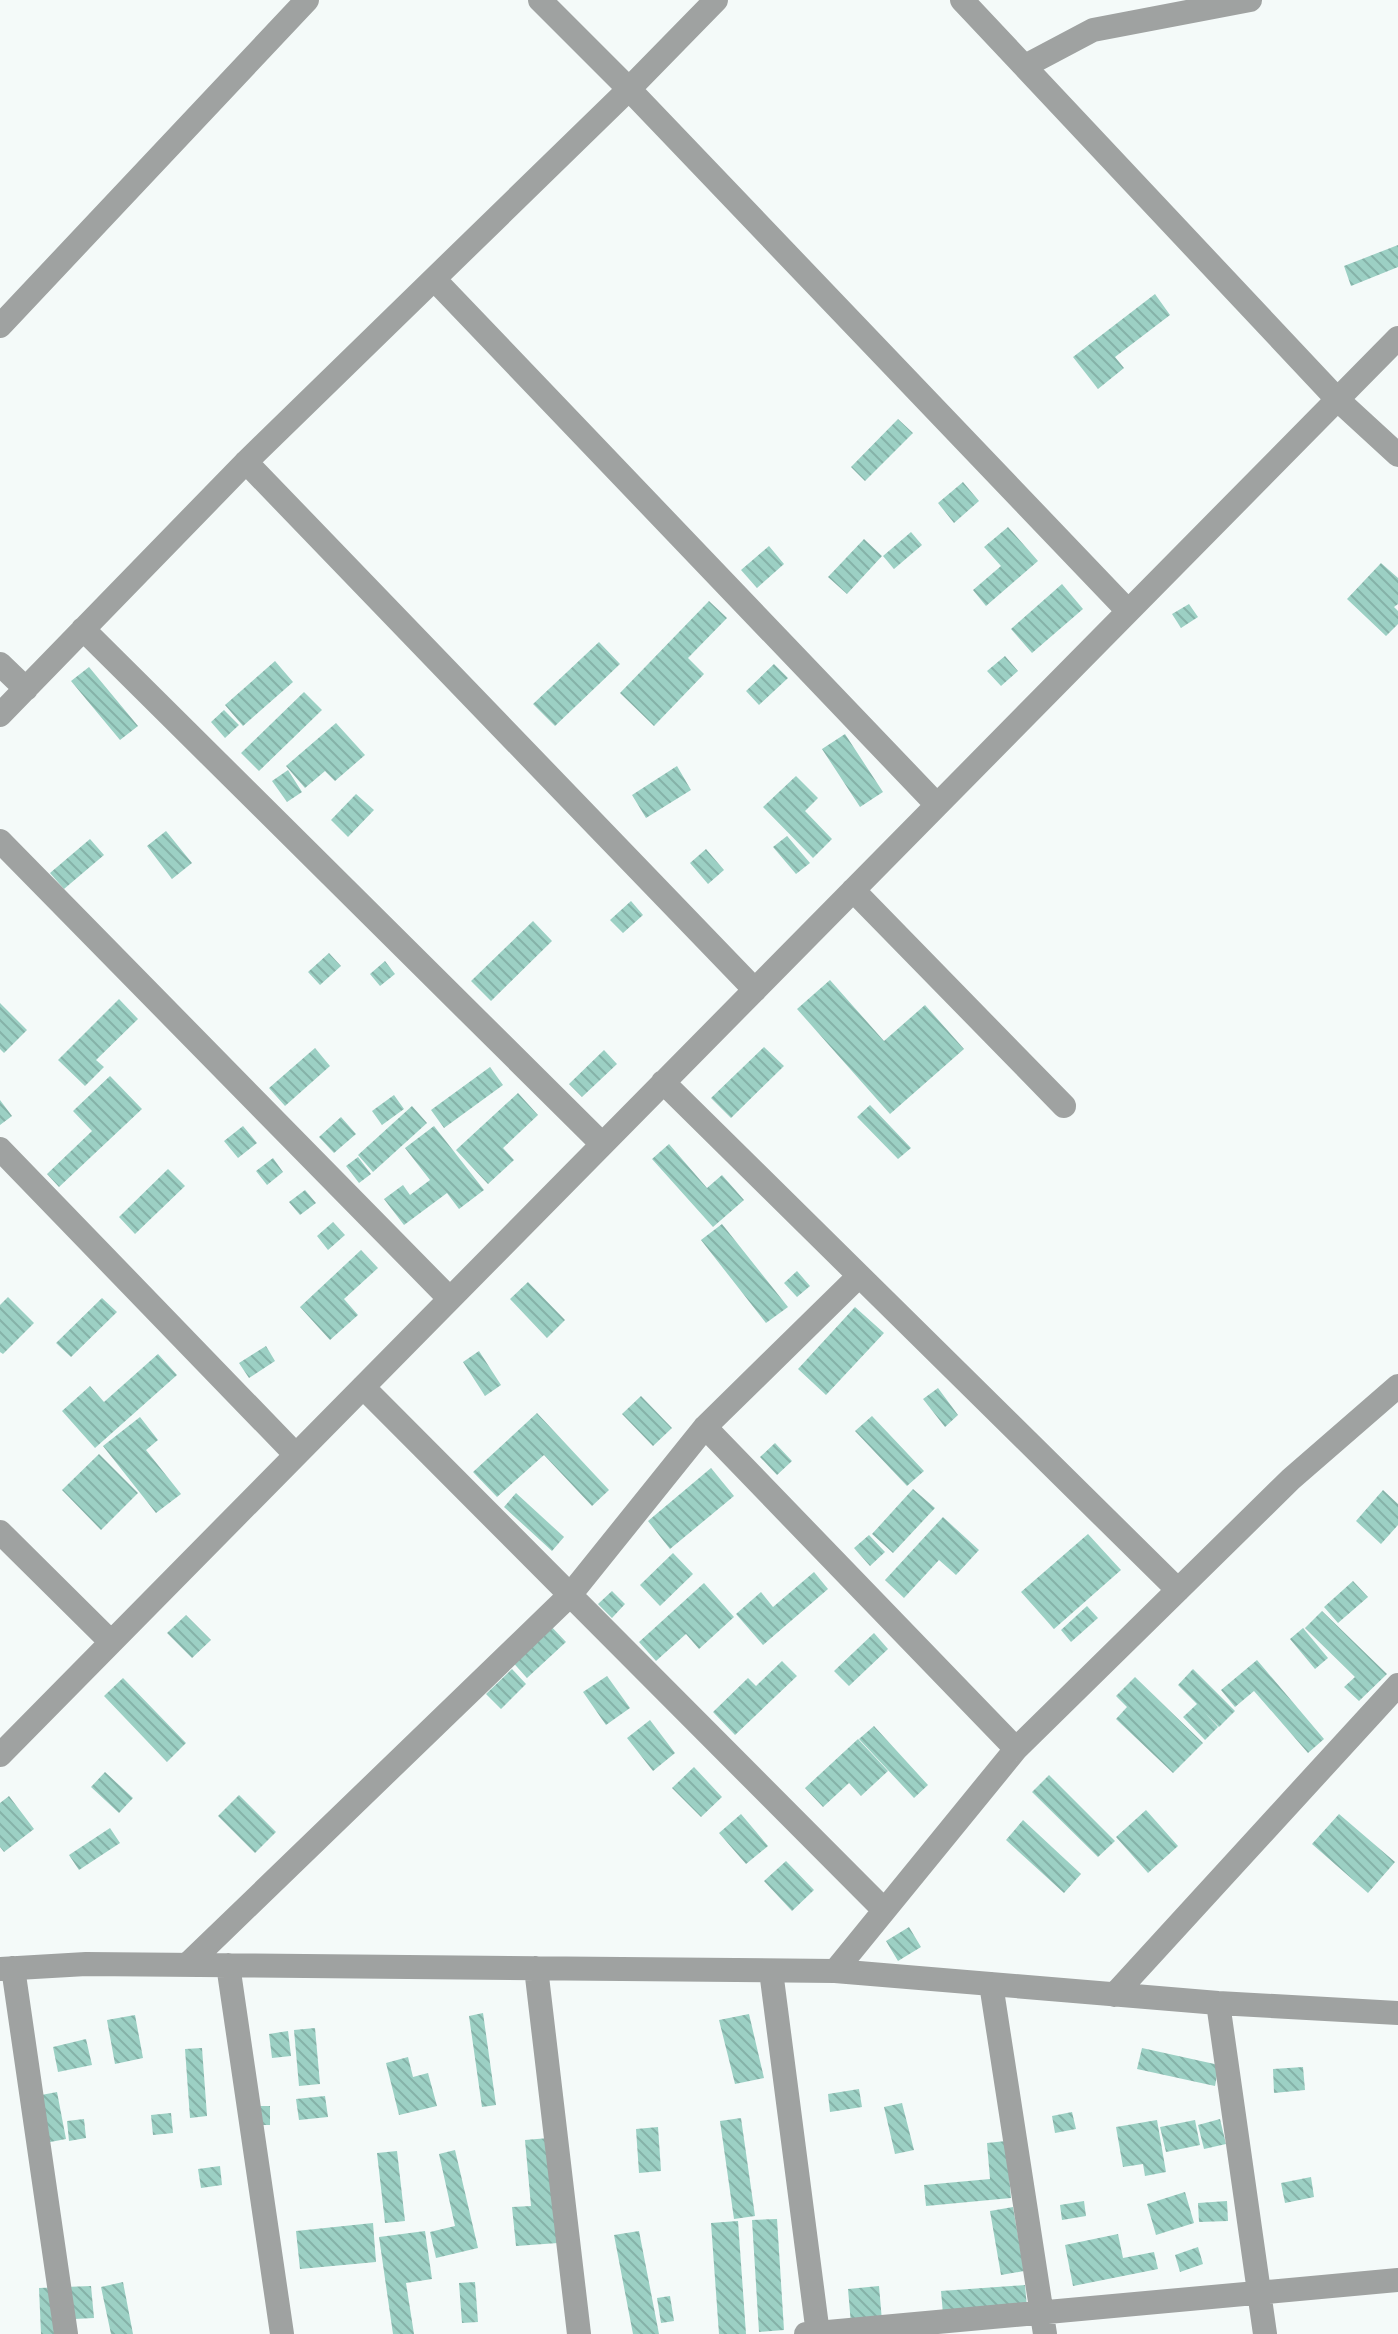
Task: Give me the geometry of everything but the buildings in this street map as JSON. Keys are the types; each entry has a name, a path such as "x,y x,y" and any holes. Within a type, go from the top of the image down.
{"street":[{"path":"0,326 307,0"},
{"path":"540,0 629,89 1128,611"},
{"path":"0,715 246,462 629,89 716,0"},
{"path":"962,0 1337,399 1398,455"},
{"path":"1025,66 1093,30 1250,0"},
{"path":"434,279 937,805"},
{"path":"0,1755 1398,338"},
{"path":"246,462 755,990"},
{"path":"83,629 602,1144"},
{"path":"0,664 26,689"},
{"path":"0,841 450,1299"},
{"path":"853,890 1064,1106"},
{"path":"663,1082 1178,1590"},
{"path":"0,1149 296,1455"},
{"path":"188,1964 570,1595 705,1427 859,1276"},
{"path":"835,1971 1016,1749 1291,1479 1398,1386"},
{"path":"363,1387 884,1910"},
{"path":"705,1427 1016,1749"},
{"path":"0,1532 111,1642"},
{"path":"1114,1995 1398,1685"},
{"path":"66,2334 7,1969 86,1964 188,1964 835,1971 1218,2003 1398,2013"},
{"path":"228,1965 282,2334"},
{"path":"536,1968 579,2334"},
{"path":"771,1971 814,2334 1043,2323 1259,2293 1398,2280"},
{"path":"991,1984 1043,2323"},
{"path":"1218,2003 1265,2334"}]}
